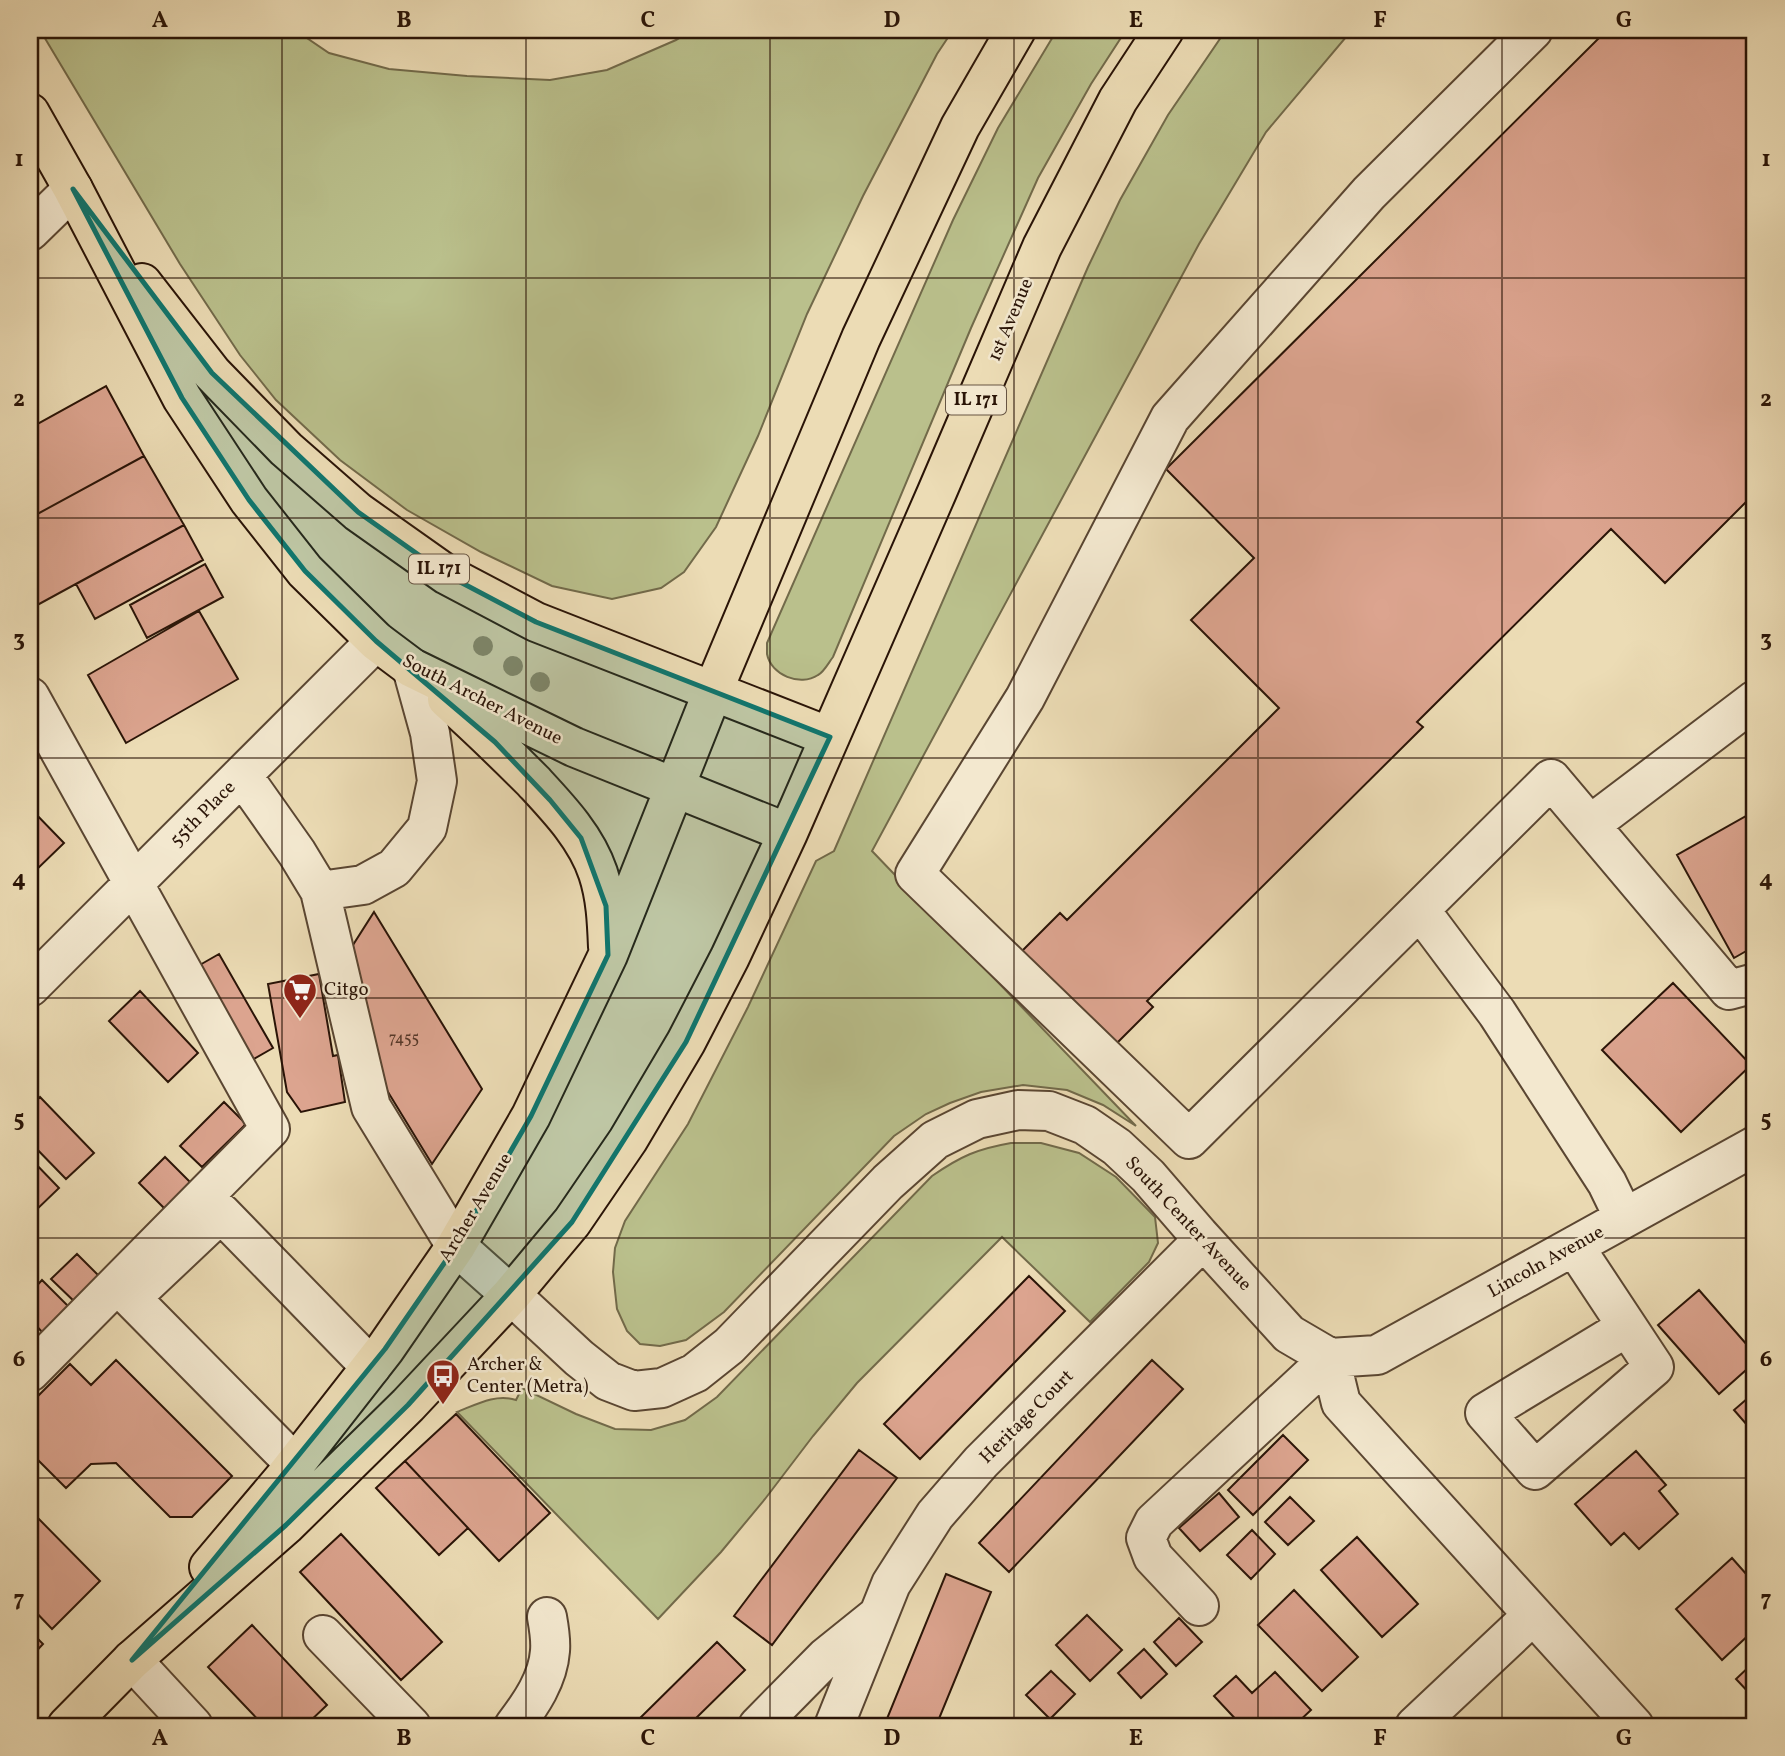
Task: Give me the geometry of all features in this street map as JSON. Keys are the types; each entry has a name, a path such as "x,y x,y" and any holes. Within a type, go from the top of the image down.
{"main road":[{"name":"Archer Avenue","path":"132,1660 295,1464 385,1349 456,1246 531,1116 608,954 713,691 861,338 960,127 1016,30"},
{"name":"1st Avenue","path":"830,737 1042,247 1118,100 1164,30"},
{"name":"South Archer Avenue","path":"30,113 73,189 182,398 249,500 305,571 376,641 412,668 573,747 788,833"},
{"name":"South Archer Avenue","path":"73,189 139,280 212,373 286,449 358,512 447,575 536,622 830,737"},
{"path":"412,668 495,742 550,800 580,838 597,872 606,906 608,954"},
{"name":"IL 171","path":"788,833 830,737"},
{"name":"Archer Avenue","path":"67,1726 132,1660 286,1525 408,1405 512,1295 572,1222 628,1140 686,1042 730,957 788,833"}],"street":[{"path":"1532,30 1369,193 1170,418 1025,698 915,874 1189,1139 1551,779 1728,990 1755,983"},
{"path":"30,231 73,189"},
{"name":"55th Place","path":"30,987 376,641"},
{"path":"320,891 363,886 394,868 426,828 437,781 430,733 412,668"},
{"path":"30,697 270,1129 30,1372"},
{"path":"1590,825 1755,699"},
{"name":"South Center Avenue","path":"242,775 297,853 320,891 371,1107 456,1246 579,1359 608,1381 634,1391 663,1388 695,1373 729,1346 888,1182 935,1140 977,1119 1018,1110 1049,1111 1085,1125 1117,1147 1148,1176 1289,1334 1330,1358"},
{"path":"1420,910 1497,1013 1607,1183 1624,1218"},
{"name":"Lincoln Avenue","path":"1330,1358 1377,1354 1755,1146"},
{"path":"295,1464 131,1298 220,1213 371,1367"},
{"name":"Heritage Court","path":"834,1726 891,1584 935,1515 981,1462 1203,1240"},
{"path":"1574,1246 1627,1327"},
{"path":"1199,1606 1153,1557 1146,1538 1154,1522 1330,1358 1341,1403 1634,1726"},
{"name":"Heritage Court","path":"758,1726 826,1657 879,1615"},
{"path":"1415,1726 1533,1615"},
{"path":"514,1726 529,1707 547,1670 551,1648 547,1617"},
{"path":"323,1635 411,1726"},
{"path":"132,1660 193,1726"}],"highlighted area":[{"path":"73,189 212,373 358,512 447,575 536,622 830,737 686,1042 572,1222 408,1405 286,1525 132,1660 385,1349 456,1246 531,1116 608,955 606,906 581,838 550,800 495,742 376,641 305,571 249,500 182,398"}],"green space":[{"path":"40,30 295,30 329,53 389,69 550,80 607,70 676,40 692,30 953,30 937,54 863,196 807,314 758,436 716,527 684,572 661,588 612,599 552,586 481,552 407,510 340,460 276,400 240,355 180,264"},
{"path":"1057,30 1126,30 1091,84 1038,178 971,328 833,657 818,675 803,680 787,677 774,668 767,654 767,643 953,220 998,128"},
{"path":"1226,30 1352,30 1266,132 1199,244 872,851 1136,1126 1103,1105 1067,1090 1023,1085 981,1092 950,1103 926,1114 894,1136 724,1312 686,1340 660,1346 640,1344 627,1331 617,1309 613,1272 615,1248 625,1221 688,1124 748,1007 816,861 834,851 1088,267 1120,200 1168,115"},
{"path":"1011,1143 1041,1143 1079,1153 1116,1177 1155,1217 1158,1243 1149,1262 1090,1322 1002,1237 857,1383 721,1552 658,1619 457,1412 493,1399 516,1400 522,1388 615,1429 651,1430 685,1420 717,1397 932,1176 970,1154"}],"building":[{"path":"1607,30 1755,30 1755,493 1665,583 1611,529 1417,722 1423,727 1147,1001 1153,1007 1111,1049 1018,955 1060,913 1067,920 1279,708 1191,620 1254,558 1166,469"},
{"path":"106,386 144,456 30,518 30,428"},
{"path":"144,456 184,525 30,609 30,518"},
{"path":"184,525 203,560 95,619 76,584"},
{"path":"205,564 223,597 147,638 130,605"},
{"path":"199,611 238,679 126,743 88,675"},
{"path":"30,808 64,843 30,876"},
{"path":"1755,811 1755,946 1734,958 1677,855"},
{"name":"Citgo","path":"374,912 482,1089 432,1164 325,989"},
{"path":"219,954 273,1048 252,1060 198,966"},
{"name":"Citgo","path":"319,974 333,1056 338,1055 345,1102 301,1112 287,1092 268,984"},
{"path":"1673,983 1751,1065 1681,1132 1602,1050"},
{"path":"140,991 198,1053 168,1082 109,1021"},
{"path":"40,1097 94,1153 66,1179 30,1142 30,1107"},
{"path":"224,1102 246,1124 202,1167 180,1146"},
{"path":"165,1157 191,1183 165,1209 139,1183"},
{"path":"30,1158 59,1188 30,1216"},
{"path":"77,1254 103,1280 78,1305 51,1279"},
{"path":"1029,1276 1065,1311 920,1459 884,1424"},
{"path":"42,1280 68,1306 43,1333 30,1319 30,1293"},
{"path":"1699,1290 1755,1354 1755,1362 1719,1394 1658,1325"},
{"path":"116,1360 232,1476 192,1517 170,1517 116,1463 91,1464 66,1488 30,1452 30,1404 70,1364 91,1385"},
{"path":"1152,1360 1183,1389 1009,1572 979,1543"},
{"path":"1755,1392 1755,1434 1734,1410"},
{"path":"456,1414 550,1513 499,1561 405,1461"},
{"path":"1283,1435 1308,1460 1253,1515 1228,1490"},
{"path":"859,1450 897,1478 772,1645 734,1616"},
{"path":"1636,1451 1666,1485 1659,1491 1678,1514 1639,1549 1624,1533 1611,1545 1575,1504"},
{"path":"405,1461 468,1528 439,1555 376,1488"},
{"path":"1219,1493 1239,1517 1200,1551 1179,1528"},
{"path":"1290,1497 1314,1521 1288,1545 1265,1522"},
{"path":"31,1511 100,1581 52,1629 30,1606"},
{"path":"1252,1530 1275,1554 1251,1579 1227,1555"},
{"path":"341,1534 442,1642 401,1680 300,1572"},
{"path":"1357,1537 1418,1604 1382,1637 1321,1570"},
{"path":"1732,1558 1755,1584 1755,1629 1722,1660 1676,1609"},
{"path":"946,1574 991,1592 936,1726 884,1726"},
{"path":"1294,1590 1358,1657 1322,1691 1258,1625"},
{"path":"1087,1615 1122,1650 1090,1681 1056,1645"},
{"path":"1179,1618 1202,1642 1176,1666 1154,1642"},
{"path":"252,1625 327,1705 305,1726 264,1726 208,1667"},
{"path":"30,1631 43,1644 30,1658"},
{"path":"717,1642 745,1670 688,1726 632,1726"},
{"path":"1144,1649 1167,1674 1141,1698 1118,1673"},
{"path":"1755,1661 1755,1693 1752,1696 1736,1679"},
{"path":"1051,1671 1075,1694 1050,1719 1026,1695"},
{"path":"1275,1672 1311,1710 1294,1726 1242,1726 1214,1696 1236,1676 1252,1693"}],"place":[{"name":"Citgo","path":"300,1020"},
{"name":"Archer & Center (Metra)","path":"443,1406"}]}
